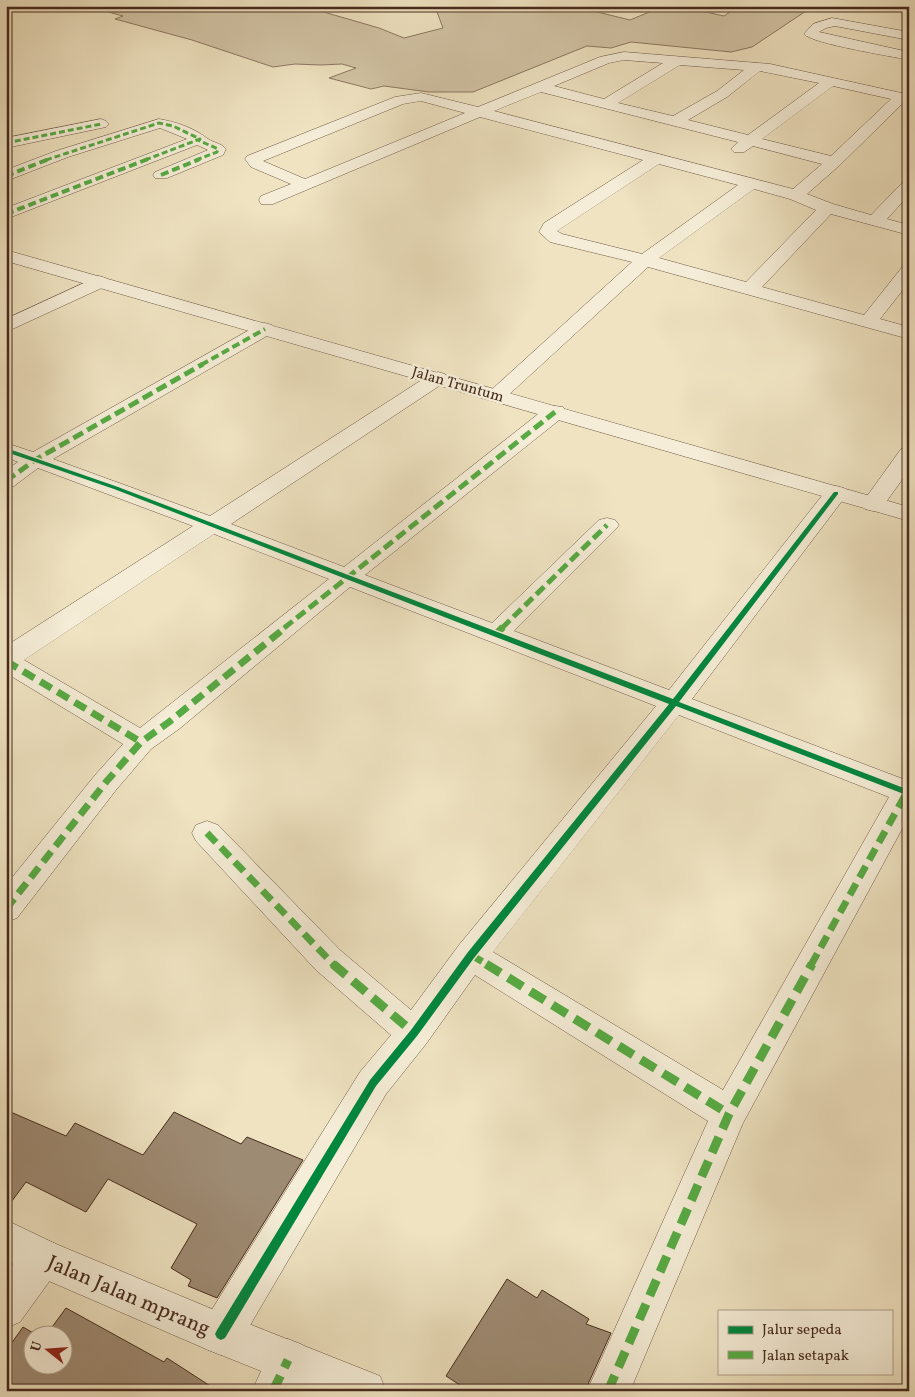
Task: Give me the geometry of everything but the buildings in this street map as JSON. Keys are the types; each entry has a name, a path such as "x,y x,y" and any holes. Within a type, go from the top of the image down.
{"street":[{"path":"909,36 835,22 824,23 812,31 811,34 909,56"},
{"path":"267,200 612,58 632,56 757,67 901,97 834,162 796,195"},
{"path":"606,104 677,61"},
{"path":"674,122 722,94 757,67"},
{"path":"707,172 831,81"},
{"path":"539,87 749,142 834,162"},
{"path":"306,185 257,164 253,159 400,100 414,97 428,98 796,195 826,208 909,230"},
{"path":"6,176 62,154 160,123 173,126 200,138 198,140"},
{"path":"6,143 101,124"},
{"path":"699,142 714,133"},
{"path":"6,214 198,140 218,149 217,152 161,175"},
{"path":"684,152 661,160 550,227 548,232 556,238 645,260 909,333"},
{"path":"496,396 645,260 751,183"},
{"path":"874,222 909,185"},
{"path":"749,290 826,208"},
{"name":"Jalan Truntum","path":"6,255 909,514"},
{"path":"868,322 909,270"},
{"path":"6,326 99,282"},
{"path":"6,481 35,460 265,329"},
{"path":"141,742 6,660 438,378"},
{"path":"6,909 106,782 141,742 169,722 347,577 555,412"},
{"path":"6,450 116,488 495,635 908,791 729,1114 608,1391"},
{"path":"879,506 909,454"},
{"path":"879,506 909,474"},
{"path":"221,1334 372,1083 414,1033 471,955 674,703 836,493"},
{"path":"495,635 607,525"},
{"path":"208,832 328,960 414,1033"},
{"path":"471,955 729,1114"},
{"name":"Jalan Jalan mprang","path":"6,1239 42,1258 221,1334 280,1376 366,1391"},
{"path":"6,1308 42,1258"}],"shaded area":[{"path":"86,6 303,6 379,28 404,38 443,28 437,12 453,6 573,6 630,20 664,6 679,6 724,16 739,6 782,6 806,11 752,47 731,52 631,42 611,48 587,46 473,92 429,92 384,86 371,89 329,78 356,68 342,64 295,64 273,67 192,40 115,19 123,16"}],"marked path":[{"path":"6,176 62,154 159,123 173,126 200,139 6,214"},
{"path":"6,143 101,124"},
{"path":"161,175 217,152 218,149 198,140"},
{"path":"6,481 35,460 265,329"},
{"path":"6,909 106,782 141,742 169,722 347,577 555,412"},
{"path":"495,635 607,525"},
{"path":"6,661 141,742"},
{"path":"608,1391 729,1114 908,790"},
{"path":"207,833 328,960 414,1033"},
{"path":"471,955 729,1114"},
{"path":"273,1391 288,1360"}],"cycle path":[{"path":"6,450 116,488 909,793"},
{"path":"221,1334 373,1083 414,1033 471,955 674,703 836,493"}]}
